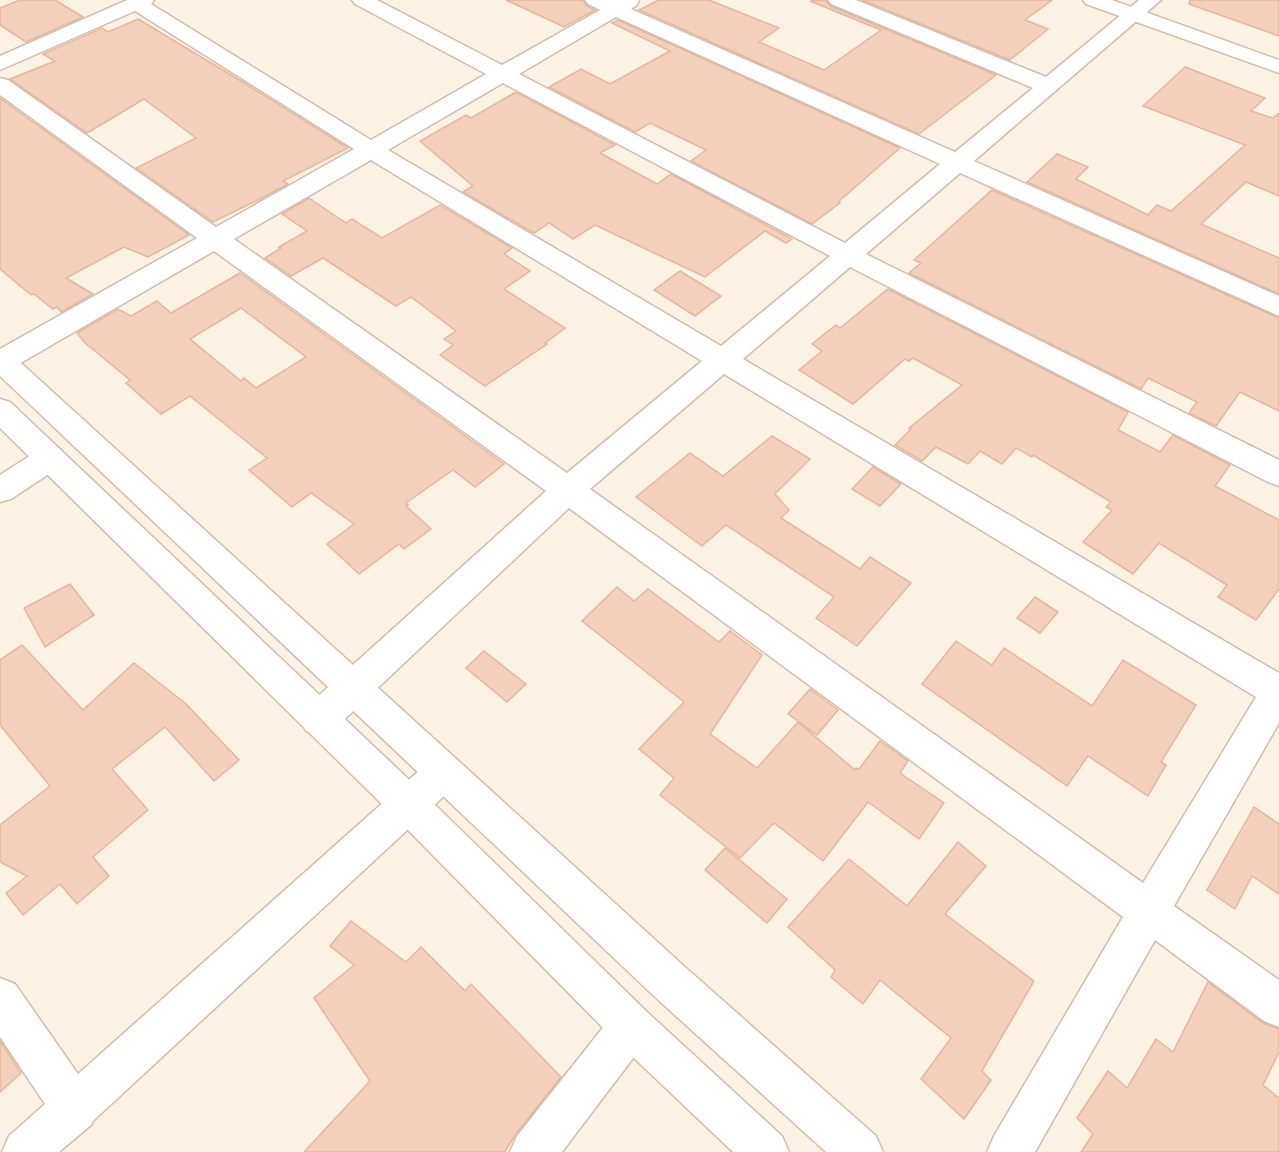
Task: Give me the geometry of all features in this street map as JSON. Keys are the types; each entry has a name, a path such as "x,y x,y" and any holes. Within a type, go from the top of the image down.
{"street":[{"path":"362,0 848,255 1279,474"},
{"path":"838,0 1048,86"},
{"path":"1093,0 1142,7 1279,68"},
{"path":"0,64 140,2 371,150 1279,691 1010,1152"},
{"path":"860,1152 670,982 354,686 1,361 502,74 614,3 958,163 1279,307"},
{"path":"319,719 568,490 1142,7"},
{"path":"0,85 568,490 1279,1006"},
{"path":"0,411 409,805 631,1026 766,1152"},
{"path":"0,490 50,458"},
{"path":"25,1152 444,772"},
{"path":"0,999 75,1109"},
{"path":"533,1152 631,1026"}],"building":[{"path":"20,0 55,0 83,17 26,42 0,25 0,8"},
{"path":"506,0 583,0 587,6 595,10 564,27"},
{"path":"659,0 709,0 779,28 759,42 824,70 881,30 810,1 826,0 830,6 996,75 919,134 639,10"},
{"path":"862,0 1052,0 1025,20 1048,29 1010,60"},
{"path":"1190,0 1279,0 1279,36 1189,4"},
{"path":"138,19 348,148 283,181 288,184 213,222 136,168 196,138 144,99 87,133 10,79 55,61 43,54 102,28 108,32"},
{"path":"618,20 900,148 838,202 840,203 812,224 691,161 706,150 650,123 635,132 549,87 581,69 610,84 670,51 612,23"},
{"path":"1185,67 1265,98 1251,111 1273,118 1279,113 1279,196 1246,182 1201,224 1279,258 1279,294 1027,182 1057,154 1088,167 1076,179 1148,215 1157,205 1171,211 1245,145 1143,106"},
{"path":"516,92 615,145 600,153 657,184 671,174 792,239 786,243 765,231 705,277 595,225 573,239 549,223 534,233 463,192 473,186 420,141 466,115 471,118"},
{"path":"0,98 189,235 148,257 124,247 66,278 93,294 61,312 57,307 53,309 34,294 31,295 0,269"},
{"path":"992,190 1279,318 1279,411 1240,392 1216,426 1189,413 1197,402 1148,378 1141,389 909,273 921,263 914,260"},
{"path":"309,198 346,223 352,219 382,238 440,205 512,248 504,254 530,271 504,289 565,328 545,343 547,344 485,386 440,355 453,345 444,339 456,331 411,297 396,306 323,258 291,276 265,258 307,231 282,214"},
{"path":"680,271 721,296 695,316 654,290"},
{"path":"240,273 504,464 475,487 453,470 406,503 408,505 406,506 431,529 404,549 399,544 359,574 327,544 354,524 311,493 292,507 249,470 267,458 190,396 161,414 126,383 130,380 84,342 77,333 118,309 131,316 157,301 171,313","holes":["241,308 306,357 256,388 244,378 241,381 190,339"]},
{"path":"888,289 1128,412 1118,430 1160,452 1173,435 1230,465 1215,486 1279,520 1279,589 1256,620 1218,597 1227,585 1159,543 1133,574 1083,542 1112,510 1106,507 1111,502 1033,455 1032,457 1016,448 1002,464 980,451 968,464 936,447 922,461 895,445 911,429 909,428 962,385 913,358 909,361 905,359 853,404 799,370 822,351 812,344 836,325 840,328"},
{"path":"772,436 810,459 775,494 789,510 781,518 860,569 870,557 911,583 857,646 816,618 834,597 726,525 702,546 636,497 690,453 723,476"},
{"path":"873,467 901,484 880,506 852,489"},
{"path":"70,584 94,615 45,647 24,608"},
{"path":"617,587 634,601 648,589 719,642 730,631 762,655 710,734 757,768 798,722 855,770 859,769 880,741 908,761 900,773 944,803 919,839 868,802 823,861 774,823 740,858 660,795 674,778 639,749 684,702 582,621"},
{"path":"1035,597 1058,612 1040,633 1017,618"},
{"path":"956,641 992,665 1004,648 1092,706 1123,660 1196,705 1161,762 1166,765 1148,796 1088,756 1067,786 922,684"},
{"path":"22,645 83,710 134,663 186,704 239,760 214,781 165,727 112,769 148,810 93,857 109,876 77,904 60,884 23,915 6,893 27,876 0,862 0,825 50,786 0,725 0,660"},
{"path":"484,651 526,684 507,702 466,668"},
{"path":"810,689 838,710 817,735 788,714"},
{"path":"1254,807 1279,824 1279,894 1252,876 1235,909 1207,890"},
{"path":"958,842 986,866 945,914 1034,981 982,1071 991,1080 964,1119 921,1079 951,1038 880,980 863,1004 831,977 835,970 788,927 849,859 907,906"},
{"path":"725,848 787,899 767,923 705,870"},
{"path":"351,921 406,962 421,947 465,991 471,984 561,1077 515,1135 505,1152 304,1152 370,1081 314,998 354,965 330,946"},
{"path":"1208,982 1263,1023 1279,1029 1279,1052 1263,1085 1279,1098 1279,1152 1081,1152 1093,1134 1077,1118 1108,1071 1127,1088 1156,1039 1173,1052"},
{"path":"0,1041 21,1073 0,1092"}]}
